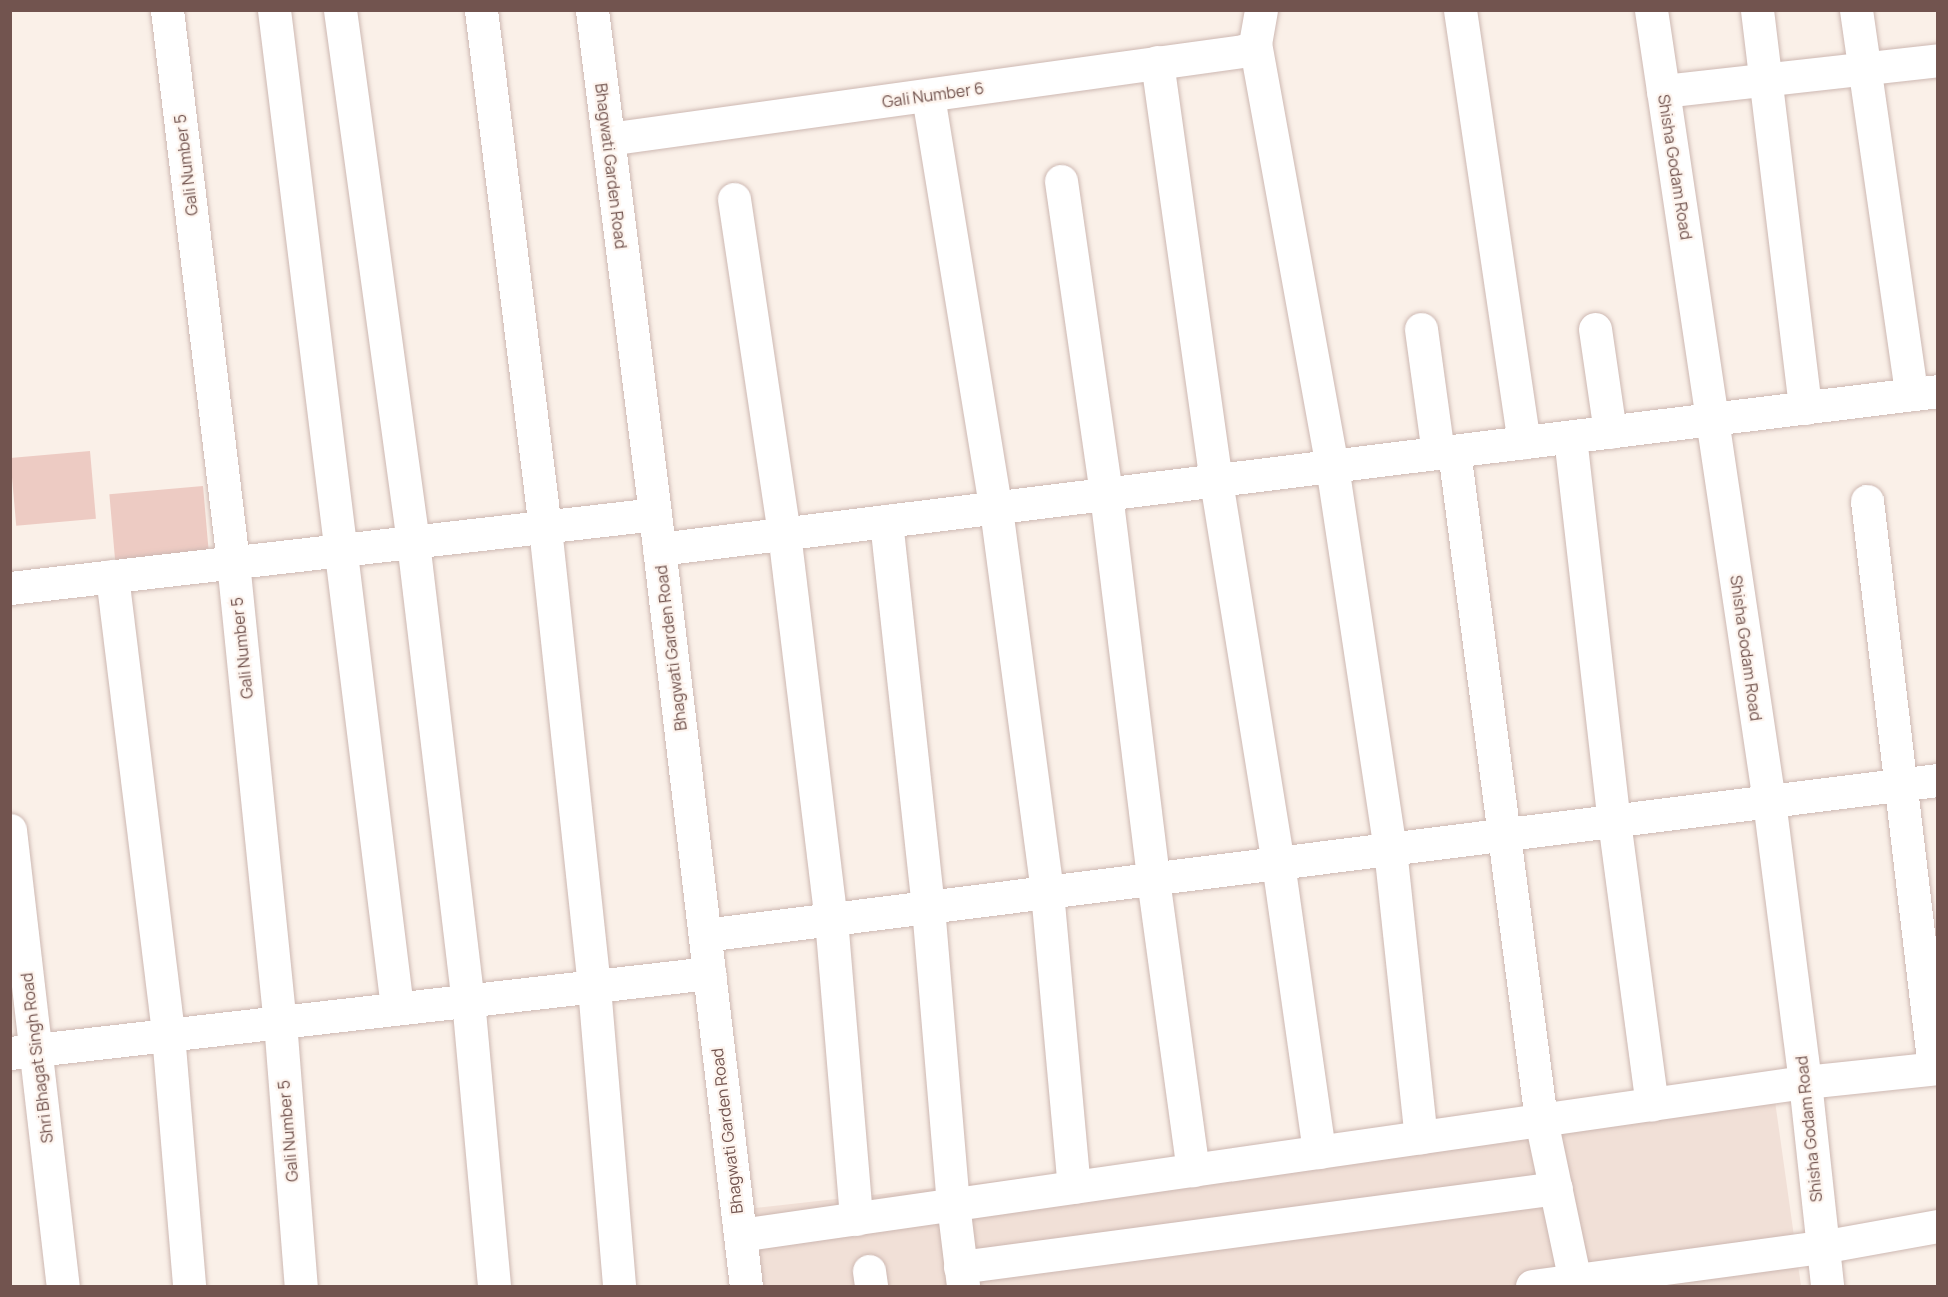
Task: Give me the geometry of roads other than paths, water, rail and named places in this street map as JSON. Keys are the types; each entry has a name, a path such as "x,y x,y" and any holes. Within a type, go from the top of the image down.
{"street":[{"name":"Gali Number 5","path":"167,10 233,562 280,1022 301,1287"},
{"path":"273,10 397,1008"},
{"path":"340,10 413,542 468,1000 494,1287"},
{"path":"481,10 545,528 594,987 619,1287"},
{"name":"Bhagwati Garden Road","path":"592,10 655,514 746,1287"},
{"path":"1261,10 1255,43 1332,466 1390,849 1420,1137"},
{"path":"1460,10 1524,442"},
{"name":"Shisha Godam Road","path":"1651,10 1769,801 1805,1082 1827,1287"},
{"path":"1757,10 1805,408"},
{"path":"659,549 1924,393 1856,10"},
{"name":"Gali Number 6","path":"608,139 1243,51 1252,48 1255,43"},
{"path":"1663,91 1938,60"},
{"path":"1157,62 1215,481 1278,863 1319,1152"},
{"path":"928,96 996,509 1047,892 1074,1187"},
{"path":"1061,181 1106,494 1153,879 1193,1170"},
{"path":"734,199 783,533 831,919 856,1219"},
{"path":"1421,329 1446,452 1503,834 1541,1120 1575,1281"},
{"path":"1595,329 1610,432"},
{"path":"1570,437 1614,821 1652,1104"},
{"path":"740,1236 1805,1082 1936,1068 1867,501"},
{"path":"10,588 655,514"},
{"path":"886,521 928,907 953,1204 962,1277 1556,1188"},
{"path":"112,576 168,1034 189,1287"},
{"path":"705,935 1938,780"},
{"name":"Shri Bhagat Singh Road","path":"10,830 23,1052 63,1287"},
{"path":"23,1052 709,973"},
{"path":"1532,1287 1821,1247 1938,1226"}]}
